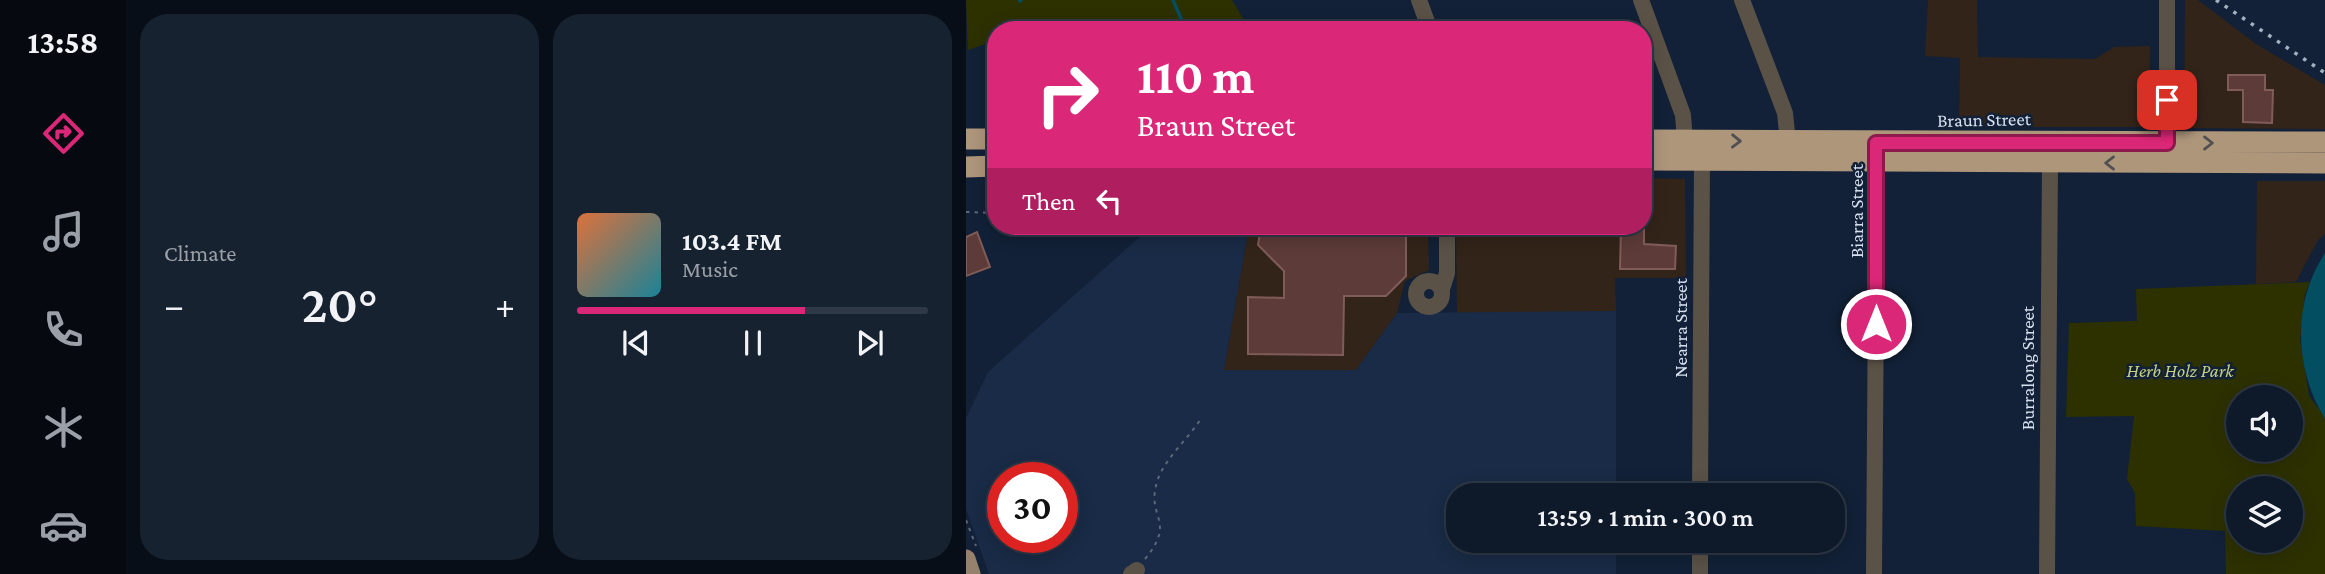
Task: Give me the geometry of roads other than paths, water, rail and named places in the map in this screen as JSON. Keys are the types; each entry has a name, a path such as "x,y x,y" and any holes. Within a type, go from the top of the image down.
{"highway":[{"path":"966,139 987,139"},
{"name":"Braun Street","path":"1652,140 1788,142 1877,153 2050,162 2325,142"},
{"name":"Braun Street","path":"1652,160 1702,161 1877,153 2167,153 2325,163"},
{"path":"966,167 987,166"}],"main road":[{"path":"966,559 971,574"}],"street":[{"path":"1419,0 1427,21"},
{"path":"1641,0 1649,21"},
{"path":"1742,0 1785,113 1788,142"},
{"path":"2166,0 2167,153"},
{"path":"1652,30 1683,115 1685,141"},
{"name":"Biarra Street","path":"1874,574 1877,153"},
{"name":"Nearra Street","path":"1700,483 1702,161"},
{"name":"Burralong Street","path":"2047,574 2050,162"},
{"path":"1437,235 1435,286 1447,273 1447,235"},
{"path":"1700,553 1700,574"}],"waterway":[{"path":"1173,0 1182,21"}],"railway":[{"path":"2216,0 2325,73"}],"park label":[{"name":"Herb Holz Park","path":"2180,370"}]}
